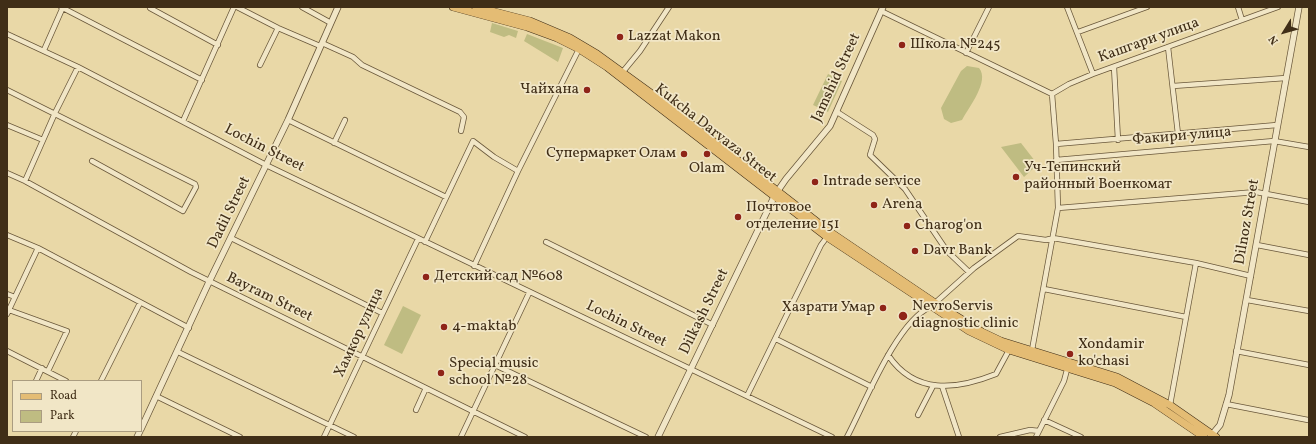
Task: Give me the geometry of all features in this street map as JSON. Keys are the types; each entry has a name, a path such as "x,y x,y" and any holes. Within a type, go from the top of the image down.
{"main road":[{"name":"Kukcha Darvaza Street","path":"452,7 527,27 581,46"},
{"name":"Kukcha Darvaza Street","path":"476,7 530,21 581,46 621,74 829,235 978,337 1009,350 1117,377 1170,405 1213,436"},
{"name":"Kukcha Darvaza Street","path":"932,305 991,337 1032,350 1129,389 1166,410 1204,437"}],"street":[{"path":"44,50 62,7 202,80"},
{"path":"182,121 236,7 278,28 353,57 362,65 460,112 464,117 461,131"},
{"path":"302,7 331,23"},
{"name":"Dadil Street","path":"143,418 178,352 209,282 267,165 338,7"},
{"path":"621,74 640,51 669,7"},
{"path":"966,53 989,7"},
{"path":"1067,7 1078,32 1093,74"},
{"path":"1078,32 1147,7"},
{"path":"1238,7 1242,20"},
{"name":"Кашгари улица","path":"1052,94 1069,84 1093,74 1278,7"},
{"name":"Dilnoz Street","path":"1213,436 1220,425 1226,404 1247,300 1299,7"},
{"path":"150,8 218,45"},
{"path":"882,9 966,53 1052,94 1056,144 1058,208 1032,350"},
{"name":"Jamshid Street","path":"776,194 830,126 882,9"},
{"path":"260,65 278,28"},
{"name":"Lochin Street","path":"7,34 44,50 267,165 418,239 832,437"},
{"path":"474,266 518,171 581,46"},
{"path":"1168,47 1174,86 1178,134"},
{"path":"25,181 55,113 78,67"},
{"path":"1114,67 1118,140"},
{"path":"1174,86 1286,78"},
{"path":"7,90 195,184 196,187 183,211 92,161"},
{"path":"837,112 874,135 875,139 870,155 905,189 947,251 969,272"},
{"path":"288,120 446,197"},
{"path":"334,143 345,120"},
{"path":"7,125 43,140"},
{"name":"Факири улица","path":"1056,144 1118,140 1277,125"},
{"path":"425,242 473,141 494,157 518,171"},
{"name":"Факири улица","path":"1056,160 1274,141 1309,147"},
{"name":"Bayram Street","path":"7,173 25,181 209,282 522,436"},
{"path":"1058,208 1256,192 1309,202"},
{"name":"Dilkash Street","path":"658,437 776,194"},
{"path":"7,235 38,248 189,328"},
{"path":"747,396 821,245 829,235"},
{"path":"847,437 888,355 905,329 923,310 932,305 969,272 1015,237 1022,236 1046,240 1053,238 1196,263 1251,276"},
{"path":"231,238 382,313"},
{"name":"Хамкор улица","path":"324,437 418,239"},
{"path":"546,242 713,325"},
{"path":"1257,246 1309,255"},
{"path":"38,248 8,312 67,331 48,371"},
{"path":"1170,405 1196,263"},
{"path":"1044,289 1186,317"},
{"path":"461,437 529,292"},
{"path":"7,294 15,297"},
{"path":"1247,300 1309,311"},
{"path":"102,380 140,303"},
{"path":"776,339 872,387"},
{"path":"888,355 893,363 906,374 919,382 933,386 942,386 959,384 996,374 1009,350"},
{"path":"1236,351 1309,365"},
{"path":"7,352 64,380"},
{"path":"178,352 354,437"},
{"path":"1036,437 1064,380 1069,364"},
{"path":"495,365 646,437"},
{"path":"36,380 42,368"},
{"path":"918,415 933,386"},
{"path":"942,386 959,437"},
{"path":"416,410 426,388"},
{"path":"156,396 240,437"},
{"path":"1226,404 1308,420"},
{"path":"1044,420 1081,437"},
{"path":"1000,437 1030,430 1039,431"}],"green space":[{"path":"492,23 518,31 516,38 509,35 504,37 490,32"},
{"path":"527,34 563,48 558,62 524,41"},
{"path":"967,66 979,68 982,73 982,80 977,94 962,120 951,123 944,119 941,108 961,71"},
{"path":"828,74 842,81 828,112 813,105"},
{"path":"1021,143 1035,161 1035,167 1024,177 1001,147"},
{"path":"403,306 421,315 402,354 384,345"}],"place":[{"name":"Lazzat Makon","path":"620,37"},
{"name":"Школа №245","path":"902,45"},
{"name":"Чайхана","path":"587,90"},
{"name":"Супермаркет Олам","path":"684,154"},
{"name":"Olam","path":"707,154"},
{"name":"Уч-Тепинский районный Военкомат","path":"1016,177"},
{"name":"Intrade service","path":"815,182"},
{"name":"Arena","path":"874,205"},
{"name":"Почтовое отделение 151","path":"738,217"},
{"name":"Charog'on","path":"907,226"},
{"name":"Davr Bank","path":"915,251"},
{"name":"Детский сад №608","path":"426,277"},
{"name":"Хазрати Умар","path":"883,308"},
{"name":"NevroServis diagnostic clinic","path":"903,316"},
{"name":"4-maktab","path":"444,327"},
{"name":"Xondamir ko'chasi","path":"1070,354"},
{"name":"Special music school №28","path":"441,373"}]}
